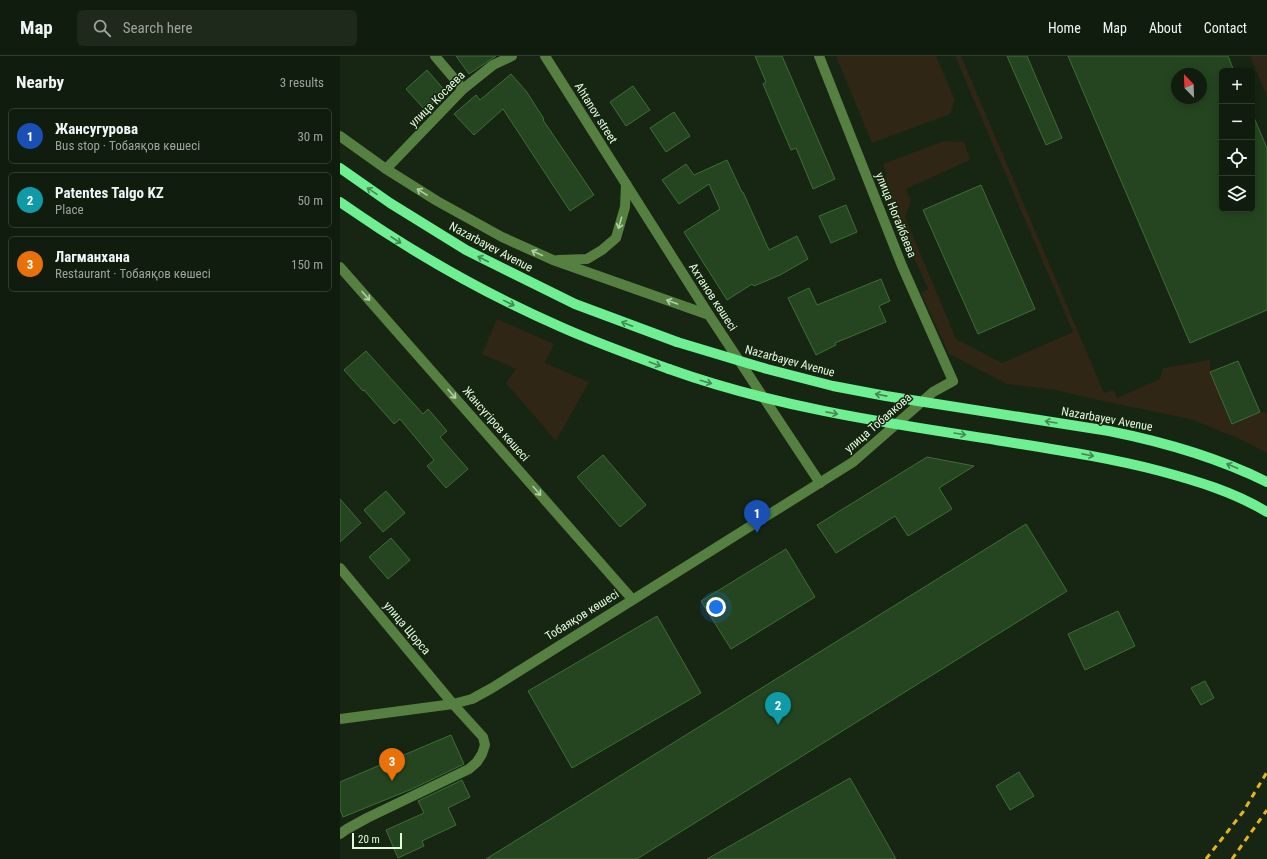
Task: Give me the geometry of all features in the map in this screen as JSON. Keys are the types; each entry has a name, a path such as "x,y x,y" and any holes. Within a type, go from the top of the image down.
{"main road":[{"name":"Nazarbayev Avenue","path":"340,168 414,218 480,257 575,304 633,327 677,342 760,367 833,386 886,396 1109,431 1143,438 1174,446 1220,461 1267,482"},
{"path":"340,202 402,244 461,278 510,303 609,348 669,369 731,389 864,420 1074,452 1129,463 1208,485 1234,495 1267,512"}],"street":[{"path":"436,56 463,89"},
{"name":"улица Косаева","path":"386,169 463,89 493,65 512,56"},
{"name":"Ahtanov street","path":"545,56 626,184"},
{"name":"улица Ногайбаева","path":"819,56 902,266 953,381"},
{"path":"340,136 386,169 437,201 495,233 553,260 709,316"},
{"path":"553,260 587,259 602,250 616,238 625,207 626,184"},
{"name":"Ахтанов көшесі","path":"626,184 709,316 820,483"},
{"name":"Жансүгіров көшесі","path":"340,267 632,599"},
{"name":"улица Тобаякова","path":"820,483 853,462 933,392 953,381"},
{"name":"Тобаяқов көшесі","path":"340,719 453,704 472,699 492,688 632,599 820,483"},
{"name":"улица Щорса","path":"340,568 453,704 483,737 485,745 477,762 469,769 367,818 340,834"}],"shaded area":[{"path":"836,56 936,56 955,100 950,114 872,143"},
{"path":"955,56 961,56 1104,393 1114,390 1117,398 1160,379 1163,368 1210,360 1210,372 1232,424 1260,412 1267,413 1267,453 1240,439 1190,419 1056,390 1007,384 949,354 921,293 928,289 879,180 887,175 883,164 944,141 964,142 970,160 906,189 911,201 905,217 956,339 1002,363 1073,332"},
{"path":"1250,56 1267,56 1267,96"},
{"path":"497,319 554,344 545,363 589,382 556,441 506,383 516,369 482,354"}],"building":[{"path":"456,56 496,56 469,74"},
{"path":"755,56 782,56 835,179 813,189 796,148 791,150 763,84 766,82"},
{"path":"1007,56 1027,56 1062,138 1046,145"},
{"path":"1068,56 1228,56 1233,68 1219,68 1219,212 1255,212 1255,120 1267,148 1267,310 1190,343"},
{"path":"427,70 446,92 425,110 406,89"},
{"path":"511,74 526,91 544,119 543,120 594,195 570,211 503,109 474,135 454,114 476,95 480,100"},
{"path":"633,86 650,110 626,126 610,102"},
{"path":"674,112 690,136 666,152 650,128"},
{"path":"727,160 769,250 797,236 808,259 780,275 754,286 752,284 727,300 684,232 720,209 709,184 679,204 662,180 686,164 694,175"},
{"path":"981,185 1035,309 978,334 923,210"},
{"path":"846,205 857,232 831,243 819,216"},
{"path":"881,279 890,301 879,306 886,322 835,343 836,345 816,355 788,298 809,288 817,305"},
{"path":"366,351 423,414 428,409 447,431 440,437 468,469 446,488 427,466 434,460 400,419 394,424 344,370"},
{"path":"1238,361 1260,412 1232,424 1210,372"},
{"path":"603,455 646,505 620,527 577,477"},
{"path":"927,457 974,466 939,488 952,509 908,536 895,516 836,553 817,525"},
{"path":"386,491 405,513 383,532 364,510"},
{"path":"340,499 361,523 340,542"},
{"path":"1026,524 1067,591 637,859 486,859"},
{"path":"391,538 410,560 388,579 369,557"},
{"path":"786,549 815,597 731,649 701,601"},
{"path":"1118,611 1135,646 1085,670 1068,634"},
{"path":"657,616 701,693 572,768 528,691"},
{"path":"1205,681 1214,698 1201,705 1191,688"},
{"path":"451,735 464,764 412,789 343,817 340,809 340,782"},
{"path":"1019,772 1034,796 1010,810 996,786"},
{"path":"850,778 896,859 707,859"},
{"path":"462,780 470,797 448,808 456,825 422,841 424,846 398,858 386,830 424,813 418,801"}],"railway":[{"path":"1206,859 1243,812 1267,772"},
{"path":"1232,859 1267,810"}],"place":[{"name":"Жансугурова","path":"757,533"},
{"name":"Patentes Talgo KZ","path":"778,725"},
{"name":"Лагманхана","path":"392,781"}]}
